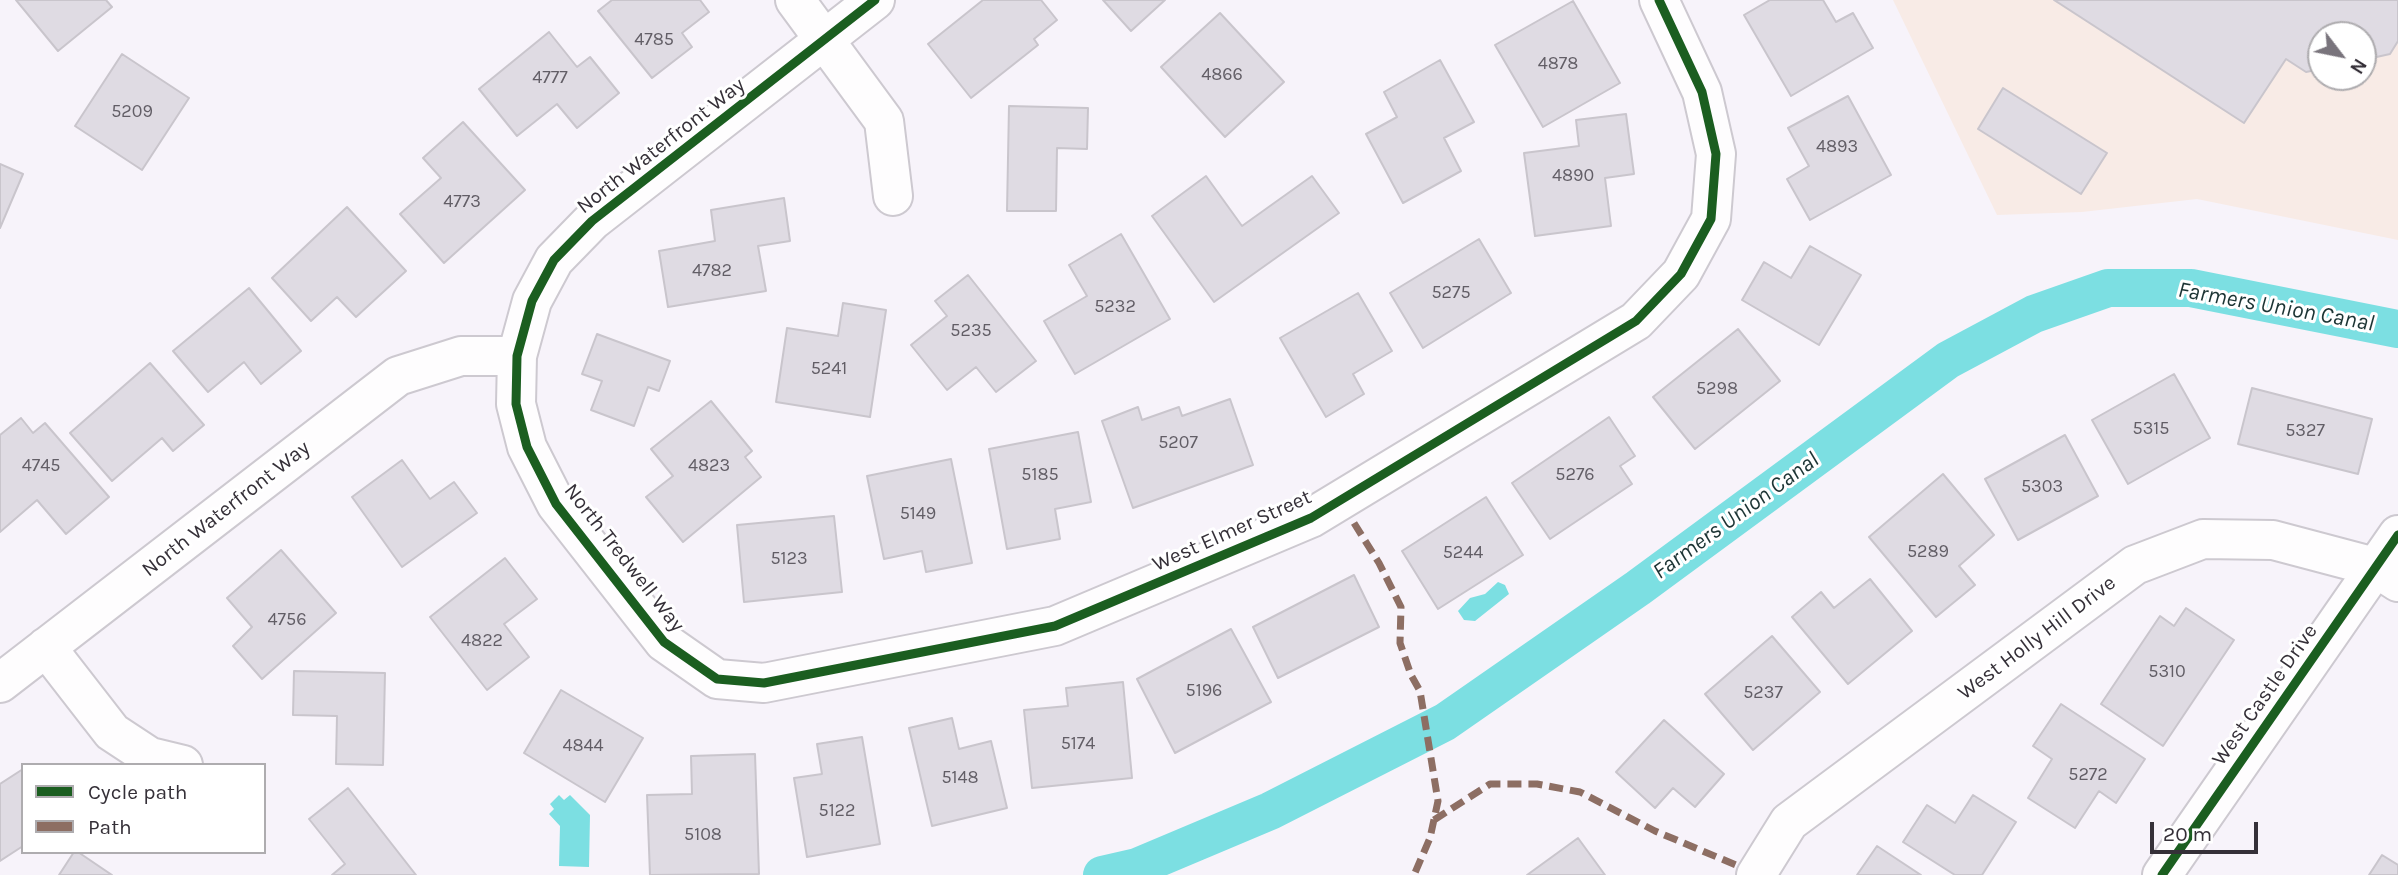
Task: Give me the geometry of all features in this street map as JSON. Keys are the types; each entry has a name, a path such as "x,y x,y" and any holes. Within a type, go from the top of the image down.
{"street":[{"path":"794,0 884,121 893,196"},
{"name":"North Waterfront Way","path":"0,683 398,376 461,356 517,356 532,301 554,260 592,221 876,0"},
{"name":"West Elmer Street","path":"717,679 764,683 1055,626 1311,518 1636,321 1681,274 1711,219 1716,154 1702,92 1659,0"},
{"name":"North Tredwell Way","path":"517,356 516,404 527,447 556,504 664,642 717,679"},
{"name":"West Castle Drive","path":"2162,875 2386,575 2398,535"},
{"name":"West Holly Hill Drive","path":"1756,875 1789,822 2135,565 2203,539 2273,540 2386,575"},
{"path":"46,648 112,732 150,757 175,763"}],"shaded area":[{"path":"1893,0 2398,0 2398,240 2197,199 2082,212 1997,215"}],"water":[{"path":"1498,582 1505,585 1509,594 1475,621 1464,620 1458,611 1470,598 1485,594"},
{"path":"559,795 564,800 570,795 590,815 589,867 559,866 560,826 549,814 554,809 550,804"}],"building":[{"path":"16,0 106,0 112,7 58,51"},
{"path":"612,0 700,0 709,12 682,33 692,47 652,78 598,11"},
{"path":"983,0 1041,0 1057,20 1034,39 1038,45 971,98 928,44"},
{"path":"1103,0 1165,0 1131,31"},
{"path":"1770,0 1823,0 1836,22 1853,13 1873,48 1791,96 1744,15"},
{"path":"2054,0 2398,0 2398,41 2390,54 2377,57 2377,21 2307,21 2307,72 2286,59 2244,123"},
{"path":"1573,1 1620,83 1543,127 1495,45"},
{"path":"1220,13 1284,82 1225,137 1161,67"},
{"path":"549,32 577,67 590,57 619,93 577,128 557,104 517,136 479,89"},
{"path":"122,54 189,98 142,170 75,126"},
{"path":"1440,60 1474,122 1444,138 1461,171 1403,203 1366,134 1397,117 1384,92"},
{"path":"2003,88 2107,153 2081,194 1978,129"},
{"path":"1848,96 1891,175 1810,220 1787,179 1809,166 1788,128"},
{"path":"1009,106 1088,108 1087,149 1057,148 1056,211 1007,211"},
{"path":"1626,114 1634,174 1605,178 1611,226 1535,236 1524,153 1579,146 1576,120"},
{"path":"463,122 525,190 444,263 400,214 441,178 423,158"},
{"path":"0,164 23,174 0,228"},
{"path":"1206,176 1242,226 1312,176 1339,213 1214,302 1152,216"},
{"path":"784,198 790,241 758,246 766,291 668,307 659,251 715,241 711,210"},
{"path":"347,207 406,271 356,317 337,297 311,321 272,278"},
{"path":"1121,234 1170,319 1075,374 1044,321 1087,296 1069,265"},
{"path":"1479,239 1511,293 1423,348 1390,293"},
{"path":"1810,246 1861,275 1819,345 1742,300 1764,262 1791,278"},
{"path":"968,275 1036,361 996,392 976,367 947,390 911,345 947,316 935,301"},
{"path":"249,288 301,351 261,384 244,362 208,392 173,351"},
{"path":"1358,293 1392,351 1353,374 1364,394 1326,417 1280,338"},
{"path":"843,303 886,310 870,417 776,402 787,328 838,336"},
{"path":"1738,329 1780,381 1695,449 1653,397"},
{"path":"597,334 670,361 659,391 648,387 634,426 591,410 602,381 582,374"},
{"path":"150,363 204,425 173,451 162,438 112,481 70,433"},
{"path":"2174,374 2210,438 2128,484 2092,420"},
{"path":"2252,388 2372,419 2358,474 2238,444"},
{"path":"1230,399 1253,465 1133,508 1102,421 1138,407 1142,420 1179,407 1182,416"},
{"path":"711,401 752,451 745,457 761,477 683,542 646,497 673,476 651,449"},
{"path":"1609,417 1635,456 1620,466 1632,484 1550,539 1512,483"},
{"path":"21,418 33,433 45,423 109,497 66,534 37,500 0,532 0,435"},
{"path":"1078,432 1091,502 1055,509 1060,539 1007,549 989,449"},
{"path":"2065,435 2098,496 2018,540 1985,479"},
{"path":"951,459 972,563 926,572 922,551 884,559 867,476"},
{"path":"402,460 430,499 454,482 477,513 402,567 352,497"},
{"path":"1943,474 1994,535 1959,566 1975,585 1936,617 1869,537"},
{"path":"1486,497 1523,555 1438,609 1402,551"},
{"path":"834,516 842,592 744,602 737,525"},
{"path":"281,550 336,613 262,679 233,646 252,627 227,598"},
{"path":"505,558 537,599 504,624 529,657 487,690 430,617"},
{"path":"1354,575 1379,627 1278,678 1253,627"},
{"path":"1870,579 1912,631 1848,684 1792,617 1821,592 1834,608"},
{"path":"2186,608 2234,640 2163,746 2101,704 2160,616 2174,626"},
{"path":"1231,629 1271,702 1175,753 1137,679"},
{"path":"1772,636 1820,692 1753,750 1705,694"},
{"path":"294,671 385,673 383,765 336,764 337,716 293,715"},
{"path":"1123,682 1132,778 1032,788 1024,710 1068,706 1066,688"},
{"path":"561,690 643,738 605,802 524,753"},
{"path":"2061,704 2145,759 2116,803 2099,791 2075,828 2028,798 2052,759 2033,746"},
{"path":"952,718 959,749 991,741 1007,808 932,826 909,728"},
{"path":"1664,720 1724,774 1695,807 1673,788 1655,808 1616,772"},
{"path":"862,737 880,844 807,857 794,778 822,774 817,744"},
{"path":"755,754 759,874 650,875 647,795 692,794 691,756"},
{"path":"21,770 21,847 0,861 0,784"},
{"path":"348,788 416,875 332,875 345,864 309,819"},
{"path":"1973,795 2016,822 1982,875 1955,875 1903,842 1927,805 1955,823"},
{"path":"1578,838 1605,875 1527,875"},
{"path":"1877,846 1921,875 1857,875"},
{"path":"73,854 81,854 112,875 59,875"},
{"path":"2382,855 2398,865 2398,875 2369,875"}],"waterway":[{"name":"Farmers Union Canal","path":"1102,875 1137,867 1270,811 1445,722 1638,588 1948,360 2034,314 2108,288 2191,288 2398,329"}],"marked path":[{"path":"1354,523 1379,563 1401,607 1400,643 1411,675 1420,691 1438,801 1430,838 1414,875"},
{"path":"1434,820 1490,784 1537,784 1580,792 1655,831 1736,865"}],"cycle path":[{"path":"875,0 592,221 554,260 532,301 517,356 516,404 527,447 556,504 664,642 717,679 764,683 1055,626 1311,518 1636,321 1681,274 1711,219 1716,154 1702,92 1659,0"},
{"path":"2162,875 2398,535"}]}
